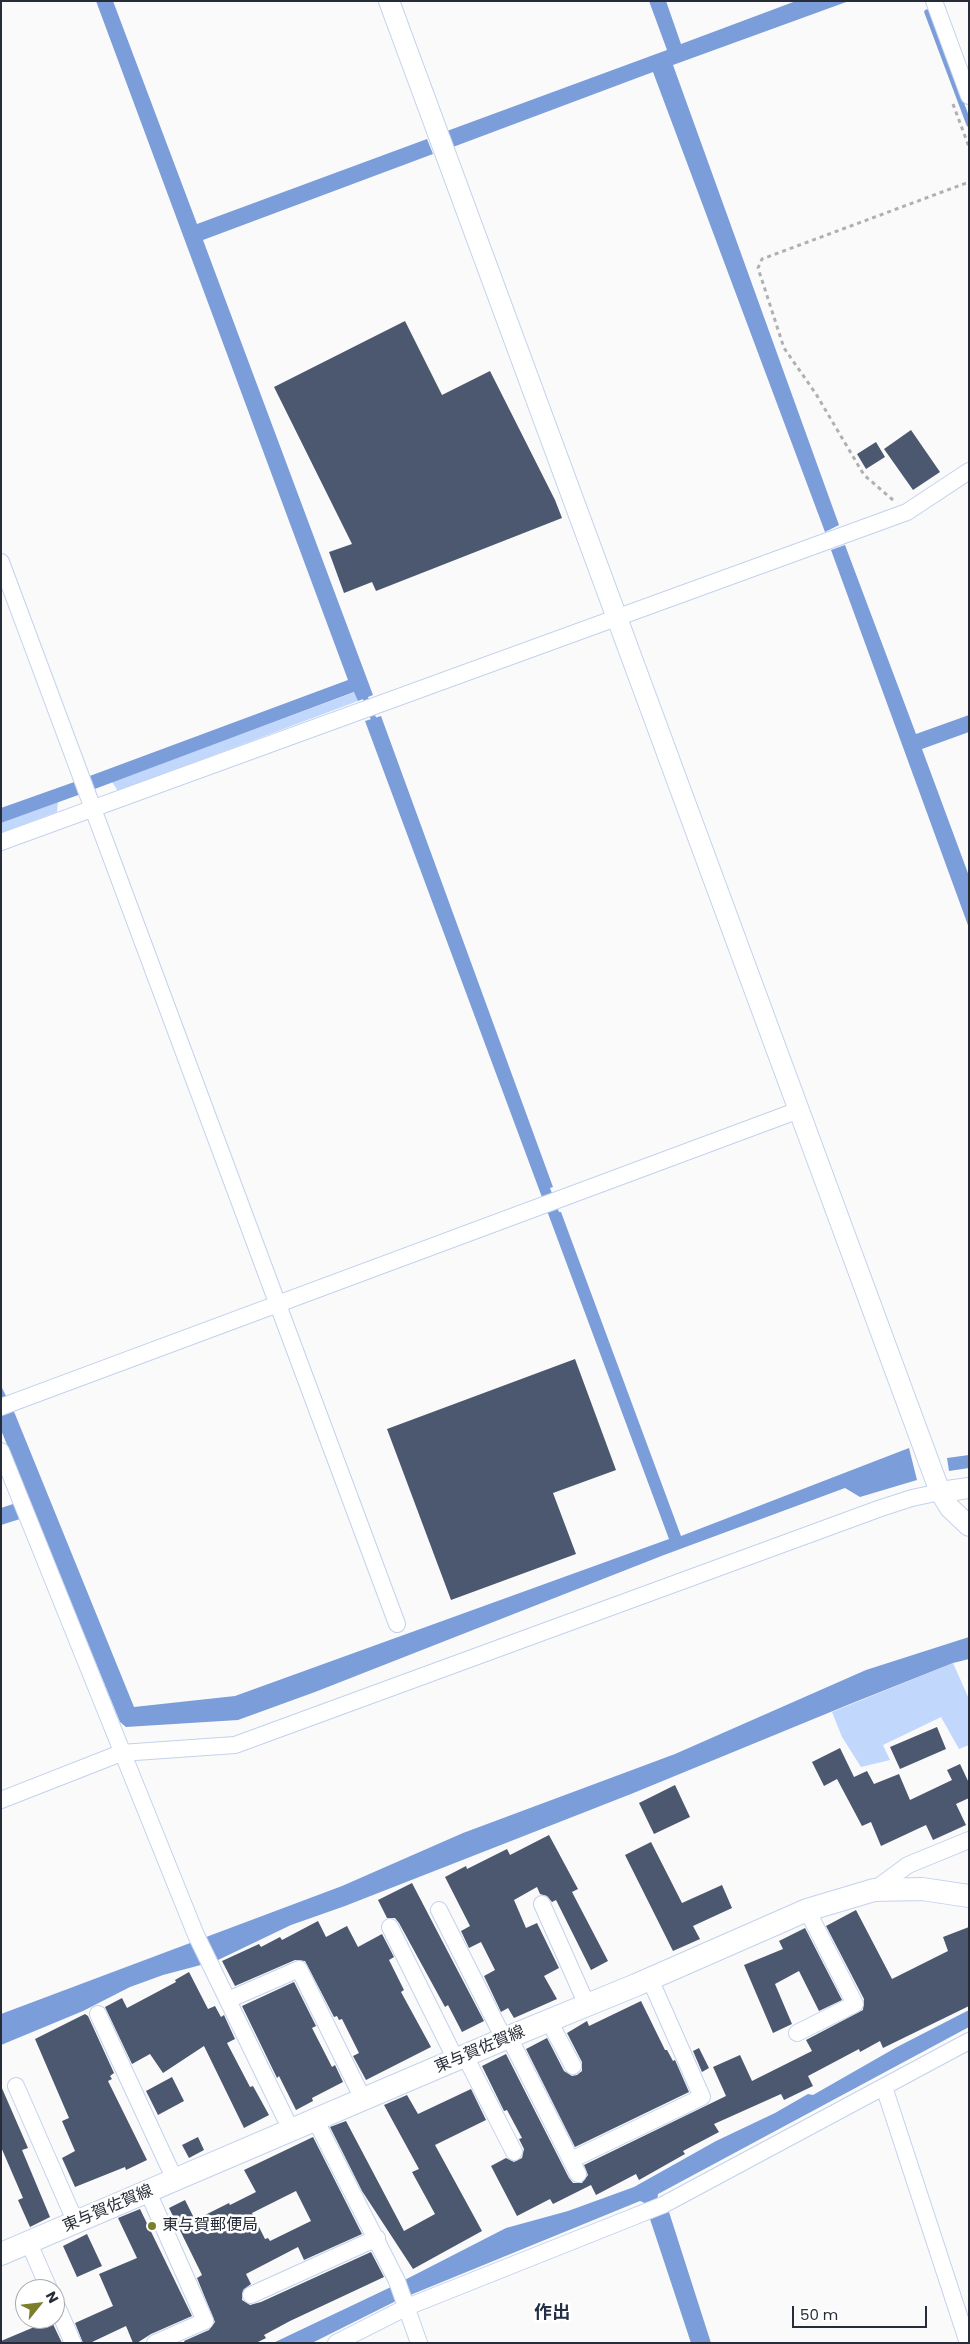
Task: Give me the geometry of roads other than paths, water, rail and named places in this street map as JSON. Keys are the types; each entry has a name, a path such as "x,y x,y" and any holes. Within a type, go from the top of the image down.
{"main road":[{"name":"東与賀佐賀線","path":"1,2254 315,2119 650,1979 807,1910 874,1890 922,1889 969,1896"}],"street":[{"path":"389,1 940,1492 950,1508 969,1526"},
{"path":"934,1 969,96"},
{"path":"1,842 907,512 969,471"},
{"path":"1,562 397,1624"},
{"path":"8,1404 799,1110"},
{"path":"1,1451 196,1935 291,2130"},
{"path":"1,1800 122,1753 235,1745 881,1508 912,1498 969,1488"},
{"path":"874,1890 908,1865 969,1840"},
{"path":"542,1904 587,2005"},
{"path":"439,1910 574,2167 702,2097 650,1979"},
{"path":"797,2033 855,2004 807,1910"},
{"path":"390,1926 514,2152"},
{"path":"228,2000 299,1969 363,2099"},
{"path":"98,2014 175,2180"},
{"path":"548,2021 573,2066"},
{"path":"336,2343 406,2304 663,2205 969,2041"},
{"path":"16,2086 76,2223"},
{"path":"884,2087 968,2343"},
{"path":"315,2119 398,2281 419,2343"},
{"path":"148,2192 205,2321 154,2343"},
{"path":"251,2295 377,2238"},
{"path":"29,2243 45,2279"},
{"path":"65,2325 73,2343"}],"water":[{"path":"96,1 113,1 197,224 427,139 433,154 203,240 373,695 358,701 354,692 92,790 87,777 348,680"},
{"path":"649,1 666,1 681,44 796,1 849,1 673,65 839,525 825,532 653,72 453,147 447,131 667,50"},
{"path":"845,545 916,734 969,715 969,732 922,749 969,876 969,928 831,550"},
{"path":"381,716 553,1187 550,1188 559,1212 561,1212 681,1536 909,1448 917,1480 860,1497 845,1488 664,1555 315,1692 238,1720 126,1727 120,1722 1,1430 1,1386 15,1414 134,1707 235,1696 669,1539 365,721"},
{"path":"77,781 81,794 1,823 1,808"},
{"path":"969,1455 969,1468 949,1471 947,1458"},
{"path":"13,1504 20,1519 1,1525 1,1508"},
{"path":"969,1637 969,1659 953,1663 850,1704 631,1794 345,1906 291,1925 216,1961 163,1975 130,1987 83,2011 1,2045 1,2014 342,1886 463,1833 675,1754 866,1670"},
{"path":"969,2010 969,2027 658,2194 657,2201 663,2214 669,2212 711,2343 691,2343 650,2219 654,2217 647,2204 640,2201 398,2300 312,2343 273,2343 391,2287 506,2228 568,2211 634,2187 716,2141 775,2113 808,2094 813,2095 897,2047"}],"waterway":[{"path":"927,12 969,124"},
{"path":"363,692 376,725"}],"place":[{"name":"東与賀郵便局","path":"152,2226"}],"district":[{"name":"作出","path":"552,2313"}]}
